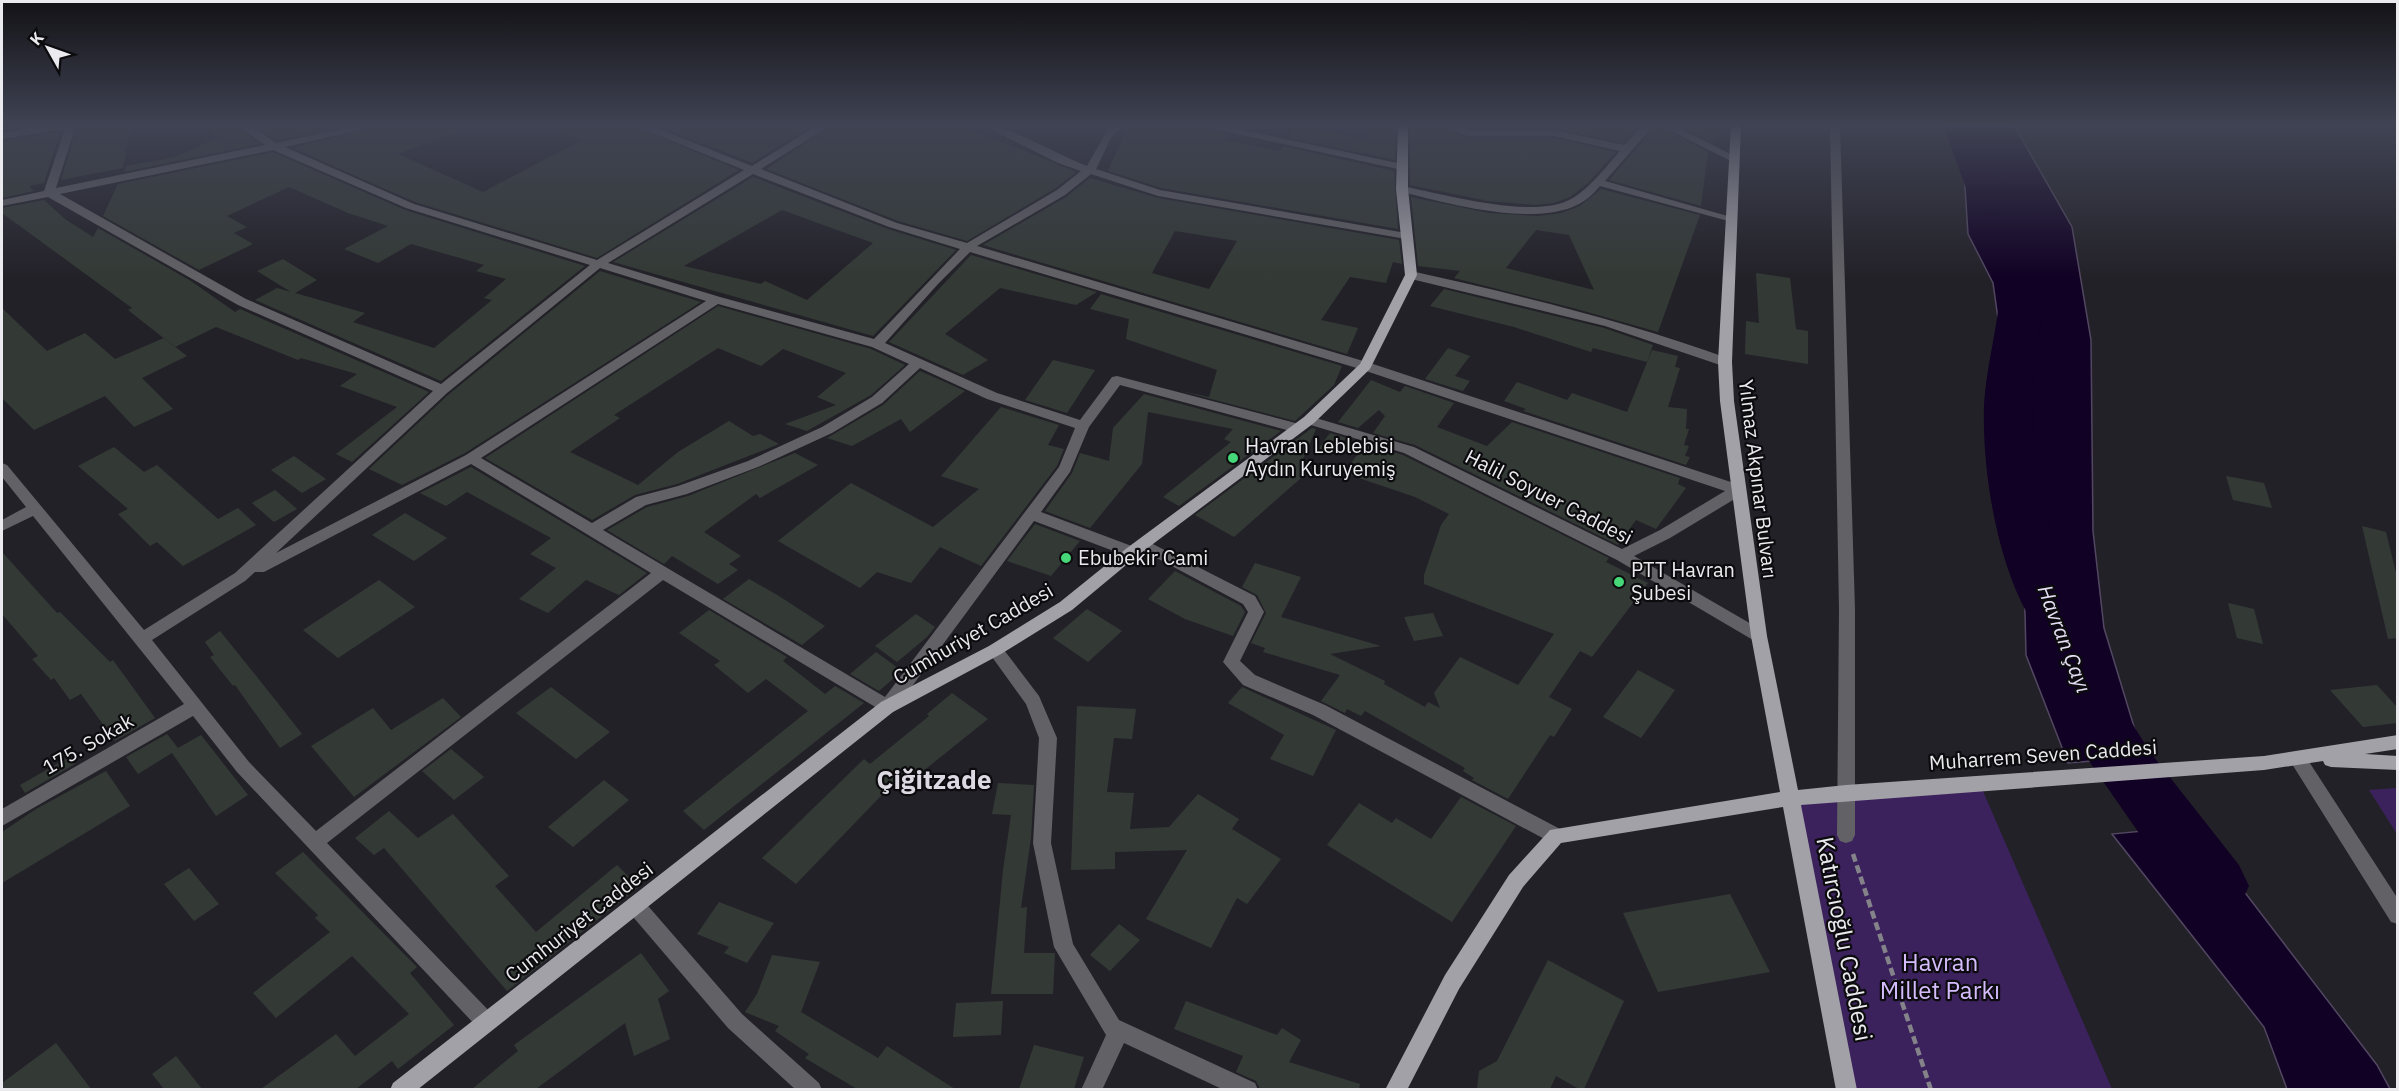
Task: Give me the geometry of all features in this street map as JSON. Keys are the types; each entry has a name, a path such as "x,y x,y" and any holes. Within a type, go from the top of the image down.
{"main road":[{"path":"1402,176 1411,274"},
{"name":"Yılmaz Akpınar Bulvarı","path":"1734,176 1725,362 1726,401 1759,636 1790,798"},
{"name":"Cumhuriyet Caddesi","path":"400,1089 887,707 995,650 1066,606 1137,548 1303,424 1365,366 1411,274"},
{"name":"Muharrem Seven Caddesi","path":"1556,836 1790,798 1846,792 2264,763 2397,742"},
{"name":"Muharrem Seven Caddesi","path":"2298,759 2397,763"},
{"name":"Katırcıoğlu Caddesi","path":"1790,798 1847,1089"},
{"path":"1395,1089 1452,982 1503,901 1516,881 1556,836"}],"street":[{"path":"49,193 55,176"},
{"path":"2,203 136,176"},
{"path":"341,176 410,206 597,265 877,344 992,396 1083,426 1065,470 887,707 471,458"},
{"path":"240,577 442,390 597,265 745,176"},
{"path":"766,176 893,225 1365,366 1738,490"},
{"path":"877,344 968,248 1008,220 1049,199 1081,176"},
{"path":"1107,176 1158,193 1406,236"},
{"path":"1402,189 1493,206 1547,210 1575,202 1601,176"},
{"path":"1836,176 1847,609 1846,835"},
{"path":"1596,182 1732,219"},
{"path":"49,193 242,302 442,390"},
{"path":"1411,274 1522,300 1694,350 1725,362"},
{"path":"142,639 240,577 471,458 716,300"},
{"path":"591,531 641,501 682,490 753,464 827,430 877,400 918,363"},
{"name":"Halil Soyuer Caddesi","path":"1083,426 1117,380 1409,450 1622,556 1759,636"},
{"path":"2,468 243,767 486,1022"},
{"path":"1622,556 1665,534 1738,490"},
{"path":"2,526 35,509"},
{"path":"1032,514 1137,548 1249,600 1256,612 1231,662 1249,680 1329,716 1556,836"},
{"path":"315,842 662,573"},
{"path":"995,650 1033,701 1048,738 1042,843 1064,947 1112,1027 1248,1089"},
{"name":"175. Sokak","path":"2,818 195,706"},
{"path":"2298,759 2397,916"},
{"path":"635,904 735,1021 812,1089"},
{"path":"1091,1089 1119,1030"}],"path":[{"path":"1846,835 1931,1089"}],"green space":[{"name":"Havran Millet Parkı","path":"1979,782 2112,1089 1847,1089 1790,798"},
{"path":"2398,788 2397,834 2369,790"}],"water":[{"path":"1964,176 2043,176 2072,227 2091,340 2093,531 2104,628 2135,730 2150,756 2068,763 2026,655 2024,571 2029,443 2001,340 1993,283 1968,234"},
{"path":"2194,826 2377,1065 2390,1089 2287,1089 2264,1027 2112,834"}],"building":[{"path":"2,176 46,176 44,183 29,186 34,191 2,198"},
{"path":"62,176 82,176 61,180"},
{"path":"157,176 327,176 405,210 585,266 441,381 255,300 277,288 291,292 257,271 283,259 317,280 295,293 365,313 353,322 434,348 492,300 484,298 506,279 476,271 484,265 411,244 378,263 344,249 388,226 348,213 289,187 227,216 247,227 234,233 253,244 199,270 103,216 118,184"},
{"path":"356,176 447,176 483,192 514,176 729,176 597,258 415,202"},
{"path":"784,176 1071,176 1056,188 967,241 898,221"},
{"path":"1123,176 1394,176 1398,229 1161,188"},
{"path":"1410,176 1594,176 1570,197 1554,203 1535,205 1488,201 1410,185"},
{"path":"1613,176 1705,176 1701,206 1609,180"},
{"path":"753,177 888,229 956,250 873,336 613,262","holes":["782,210 873,243 807,300 765,281 761,284 684,266"]},
{"path":"1090,178 1158,198 1399,240 1402,264 1393,262 1386,283 1350,277 1321,320 1358,328 1347,354 983,245 1066,197","holes":["1175,231 1237,241 1209,289 1152,273"]},
{"path":"1601,189 1700,215 1658,332 1454,278 1460,271 1418,266 1411,197 1489,213 1538,216 1561,213 1580,206","holes":["1536,230 1569,235 1594,290 1506,268"]},
{"path":"44,200 65,219 93,237 98,228 191,281 235,312 240,309 429,392 352,462 336,454 397,407 340,386 357,374 301,358 298,360 216,327 175,347 128,310 132,308 2,213 2,208"},
{"path":"971,255 1097,292 1076,305 1000,288 945,334 988,360 963,375 889,342"},
{"path":"600,271 701,302 465,453 402,485 369,469 448,395"},
{"path":"1756,273 1790,278 1796,329 1808,331 1808,364 1745,354 1746,321 1759,323"},
{"path":"1444,289 1604,328 1653,345 1647,362 1593,348 1591,352 1514,327 1430,306"},
{"path":"1101,294 1342,366 1334,385 1295,421 1181,391 1209,397 1217,370 1126,339 1129,319 1090,309"},
{"path":"718,306 871,349 905,365 871,395 807,431 785,424 836,405 817,397 846,373 783,349 761,366 718,348 614,415 620,418 570,452 638,485 678,452 729,421 753,436 760,434 779,444 677,484 635,495 592,520 485,458"},
{"path":"2,308 47,351 85,333 115,359 164,338 187,356 142,378 173,409 134,427 105,396 34,430 2,398"},
{"path":"1448,348 1470,356 1455,376 1470,381 1463,391 1425,379"},
{"path":"1652,350 1678,356 1675,367 1680,368 1668,407 1687,409 1686,429 1689,429 1684,445 1689,446 1685,456 1690,457 1686,465 1523,411 1526,409 1504,401 1517,382 1567,400 1572,393 1627,412"},
{"path":"1053,360 1095,370 1067,413 1025,400"},
{"path":"920,371 965,391 910,432 901,419 852,446 827,438 883,405"},
{"path":"1371,380 1400,392 1405,386 1454,403 1437,427 1487,446 1512,422 1680,478 1678,484 1686,488 1656,529 1636,520 1618,545 1415,445 1373,433 1385,416 1379,410 1358,428 1338,422"},
{"path":"1144,394 1281,431 1179,506 1163,497 1231,442 1224,439 1233,429 1148,412 1142,464 1090,528 1045,511 1072,473 1080,453 1109,461 1113,428"},
{"path":"1001,407 1059,425 1048,445 1064,449 1057,466 981,566 940,547 911,583 877,572 860,588 778,541 851,483 933,527 979,489 941,476"},
{"path":"1312,428 1316,429 1300,466 1309,471 1234,537 1195,515"},
{"path":"1330,433 1347,438 1327,455 1319,448"},
{"path":"1365,444 1403,455 1609,558 1606,562 1648,583 1592,657 1580,651 1549,697 1572,709 1554,737 1550,735 1508,799 1472,780 1474,778 1463,771 1465,768 1365,711 1361,716 1347,709 1345,713 1321,701 1340,675 1263,652 1265,648 1251,643 1266,613 1257,595 1242,587 1255,563 1301,577 1281,617 1381,646 1330,654 1385,681 1384,684 1425,707 1428,702 1440,708 1434,693 1460,657 1518,685 1554,634 1424,584 1424,575 1441,525 1449,514 1415,497 1344,473"},
{"path":"114,447 144,472 157,465 218,519 238,508 256,525 183,566 157,542 150,546 118,514 128,509 78,466"},
{"path":"795,453 818,465 760,498 756,494 704,532 741,556 729,564 738,570 718,584 672,556 664,564 607,530 647,507 688,496"},
{"path":"294,456 326,479 302,493 271,470"},
{"path":"471,467 647,573 619,595 586,580 548,613 519,599 556,568 530,554 551,538 467,492 446,506 420,493"},
{"path":"2226,476 2264,483 2272,508 2233,500"},
{"path":"275,490 297,509 274,522 252,503"},
{"path":"405,513 447,538 414,561 372,535"},
{"path":"1035,524 1080,541 1051,576 1007,561"},
{"path":"2362,526 2386,532 2397,577 2397,638 2388,639"},
{"path":"2,552 57,613 60,612 110,662 113,660 155,718 115,741 81,694 70,700 54,678 51,680 32,659 38,656 2,614"},
{"path":"1175,571 1241,606 1245,612 1233,636 1185,619 1148,599"},
{"path":"749,579 825,626 802,645 723,599"},
{"path":"379,580 415,607 338,658 303,630"},
{"path":"2228,603 2254,609 2263,644 2237,638"},
{"path":"1087,609 1122,631 1088,662 1053,638"},
{"path":"709,610 787,657 783,661 825,694 835,686 864,703 704,830 683,811 808,711 766,679 748,693 714,665 720,661 679,633"},
{"path":"1433,613 1443,636 1414,641 1404,617"},
{"path":"916,614 935,627 927,637 897,662 875,646"},
{"path":"220,631 302,734 280,748 235,685 233,686 210,657 214,655 205,642"},
{"path":"876,652 902,671 879,691 850,674"},
{"path":"1638,670 1675,690 1641,738 1603,717"},
{"path":"2377,685 2397,707 2397,723 2363,727 2330,690"},
{"path":"551,687 610,732 576,759 516,713"},
{"path":"1242,687 1336,730 1313,776 1270,759 1284,735 1228,703"},
{"path":"952,693 988,719 912,780 904,772 796,884 762,858 864,759 870,764 929,716 927,714"},
{"path":"443,698 461,717 354,797 311,746 373,708 391,730"},
{"path":"1077,706 1136,709 1132,739 1114,738 1107,792 1134,793 1130,829 1169,827 1198,794 1239,819 1232,829 1281,859 1247,904 1237,898 1211,948 1146,919 1187,850 1115,852 1115,869 1071,870"},
{"path":"167,734 178,748 201,735 248,795 216,816 172,753 138,774 126,757"},
{"path":"451,749 484,777 454,800 422,771"},
{"path":"69,757 75,764 25,793 20,785"},
{"path":"106,771 130,806 2,883 2,832 36,809"},
{"path":"604,780 629,800 573,847 548,827"},
{"path":"998,783 1034,785 1031,838 1021,908 1027,907 1024,953 1055,953 1053,994 991,994 1003,870 1011,815 992,814"},
{"path":"1461,797 1516,826 1452,922 1327,845 1359,803 1392,823 1396,818 1431,839"},
{"path":"389,811 418,838 453,814 509,876 495,886 536,932 617,865 639,887 507,991 384,848 374,855 355,838"},
{"path":"303,852 417,967 410,973 454,1025 398,1069 392,1061 356,1089 261,1089 336,1034 355,1056 409,1014 352,956 276,1018 253,993 330,932 315,918 318,915 275,873"},
{"path":"189,868 219,904 194,921 164,884"},
{"path":"1730,894 1770,972 1658,992 1623,913"},
{"path":"719,902 774,923 747,963 724,953 729,947 697,934"},
{"path":"1119,924 1140,940 1110,971 1090,955"},
{"path":"641,953 669,991 658,999 670,1039 634,1056 625,1023 536,1089 472,1089 518,1051 514,1045"},
{"path":"772,955 820,962 801,1012 878,1058 887,1046 955,1089 857,1089 805,1058 809,1054 775,1031 779,1026 745,1012 757,994"},
{"path":"1548,960 1624,1001 1584,1089 1579,1089 1556,1076 1550,1089 1477,1089 1479,1071 1497,1061"},
{"path":"1003,1001 1001,1035 953,1037 956,1003"},
{"path":"1186,1001 1277,1035 1282,1028 1301,1040 1289,1062 1360,1084 1359,1089 1260,1089 1256,1081 1236,1072 1243,1056 1174,1029"},
{"path":"56,1043 91,1089 2,1089 2,1083"},
{"path":"1034,1045 1084,1057 1074,1089 1019,1089"},
{"path":"176,1056 202,1089 164,1089 152,1074"}],"waterway":[{"name":"Havran Çayı","path":"1981,176 1990,199"},
{"name":"Havran Çayı","path":"2021,304 2008,404 2010,455 2024,529 2047,601"},
{"name":"Havran Çayı","path":"2084,696 2097,722 2128,771 2216,886"}],"place":[{"name":"Havran Leblebisi Aydın Kuruyemiş","path":"1233,458"},
{"name":"Ebubekir Cami","path":"1066,558"},
{"name":"PTT Havran Şubesi","path":"1619,582"}],"district":[{"name":"Çiğitzade","path":"934,780"}]}
